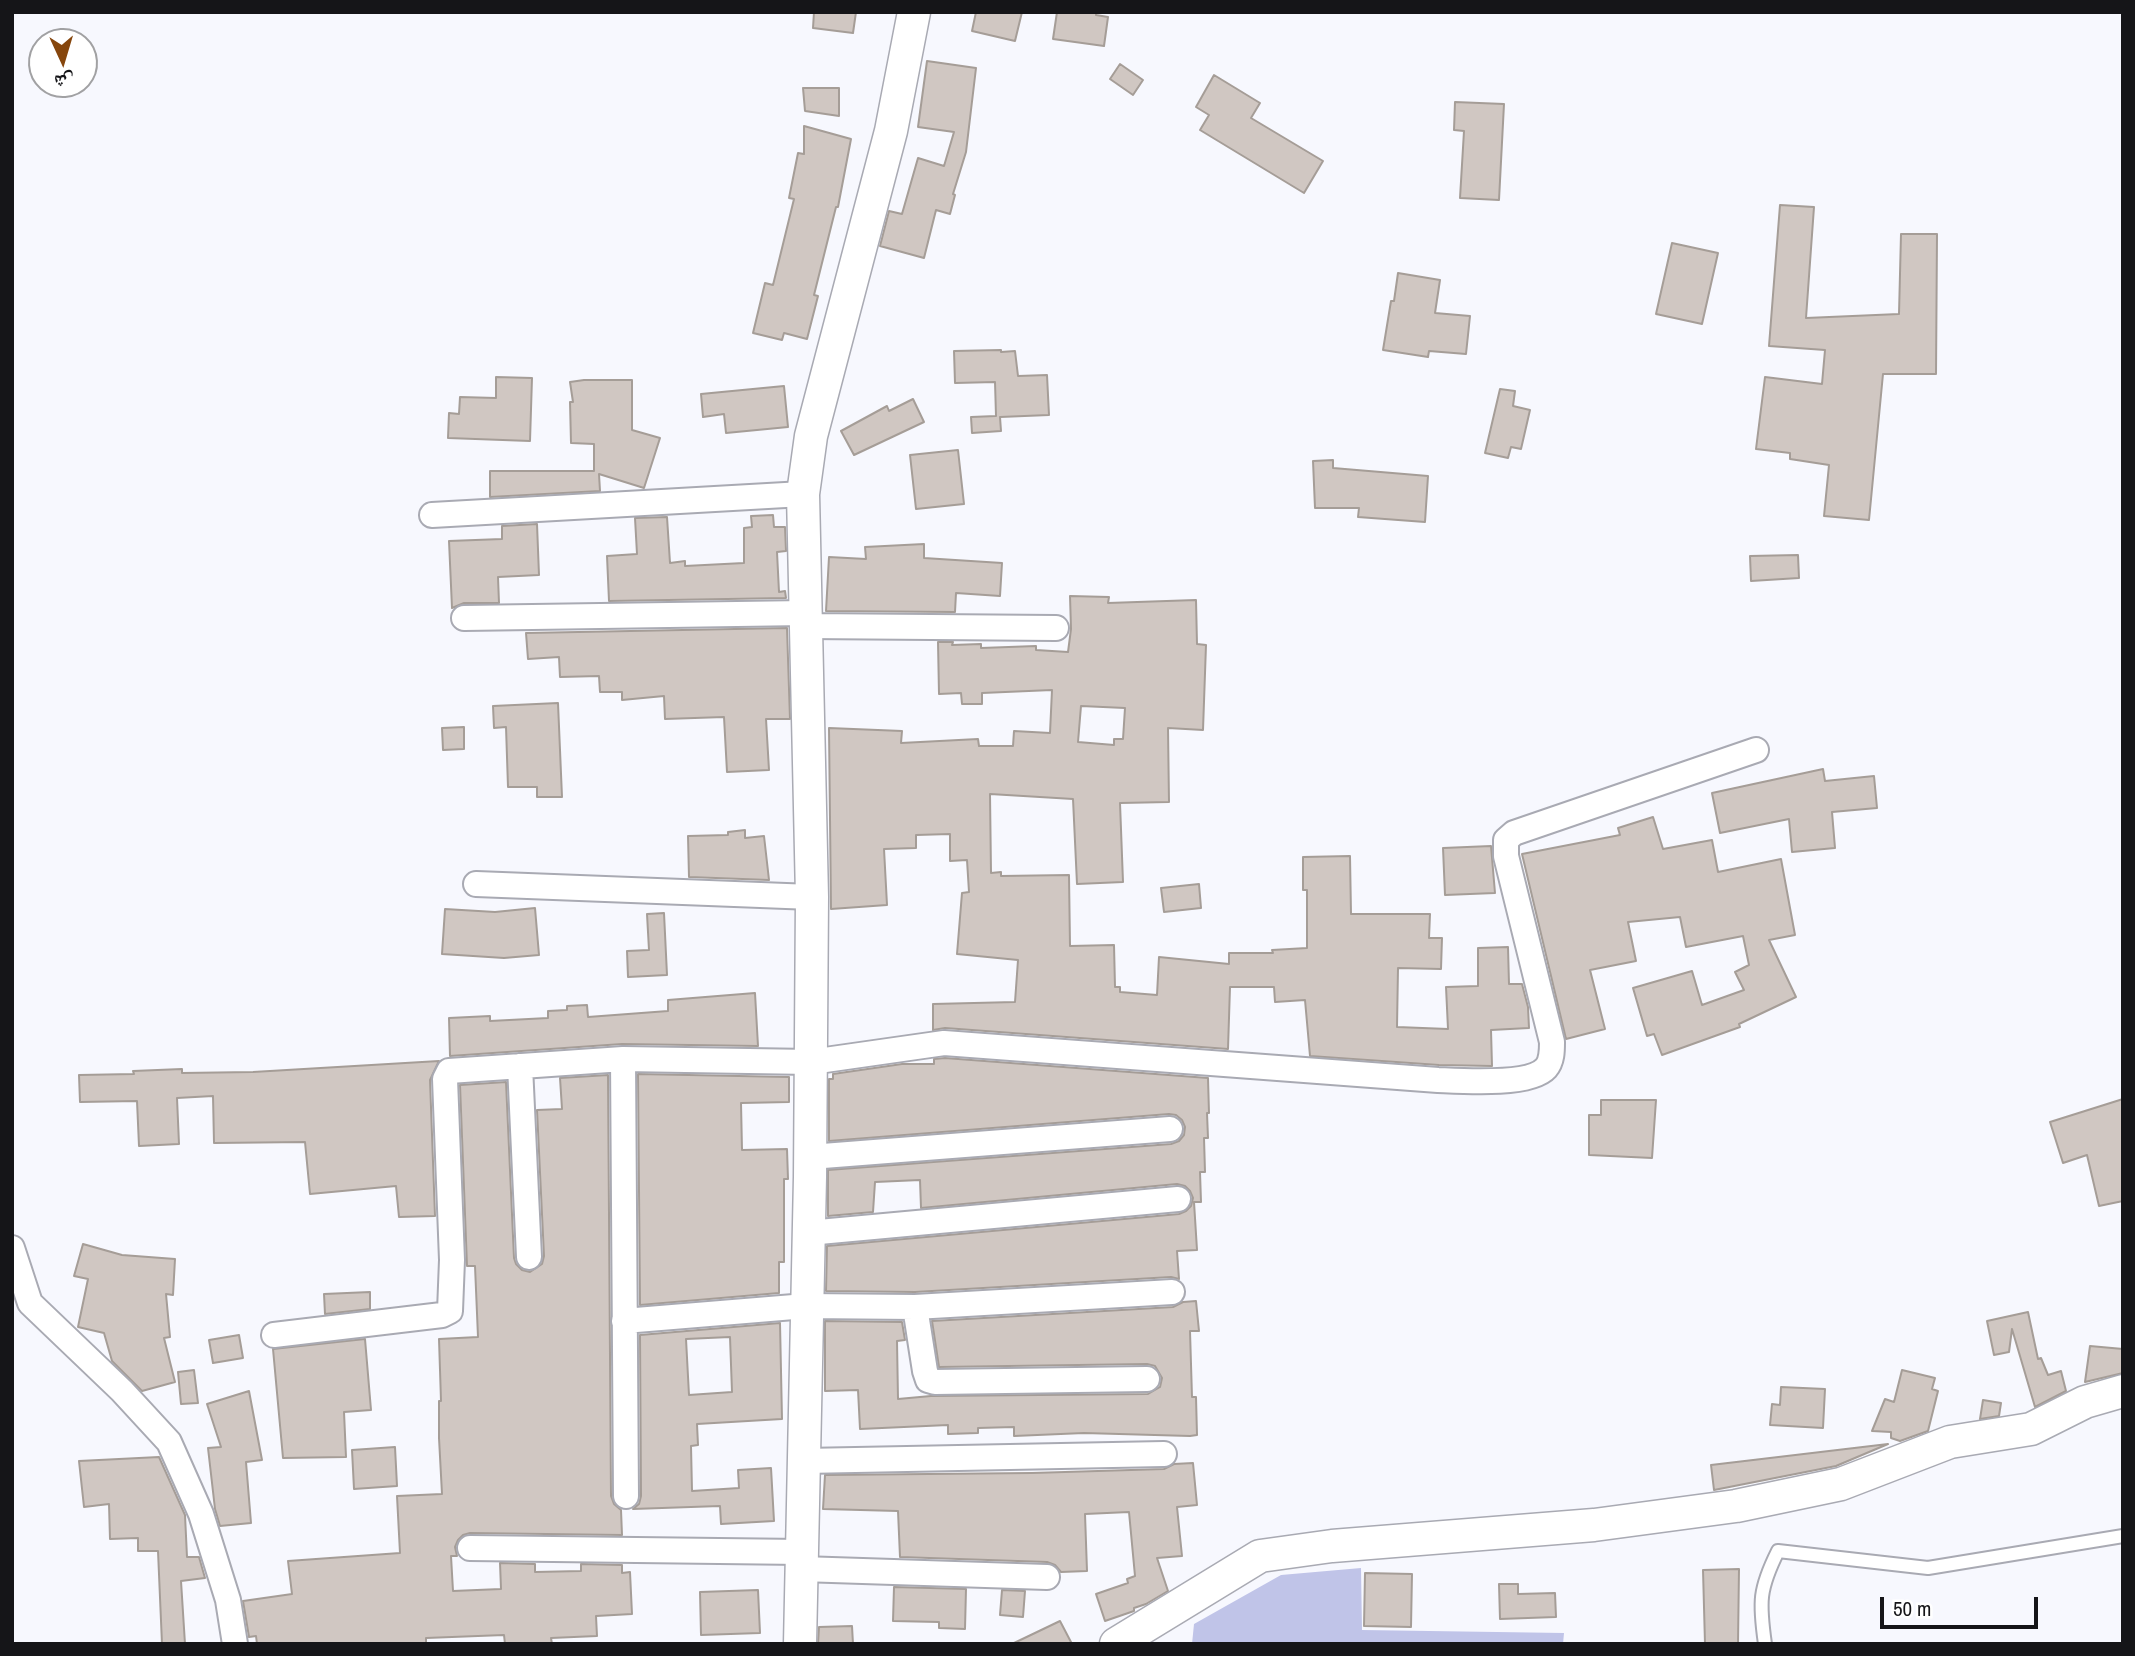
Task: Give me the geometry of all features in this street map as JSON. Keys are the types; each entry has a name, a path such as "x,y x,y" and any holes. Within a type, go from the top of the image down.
{"street":[{"path":"800,1644 810,1157 812,897 803,494 811,436 891,131 914,12"},
{"path":"432,515 803,494"},
{"path":"464,618 805,619 1056,628"},
{"path":"274,1335 442,1315 450,1311 452,1260 445,1079 449,1071 623,1059 811,1062 944,1043 1438,1080 1496,1082 1536,1075 1547,1068 1552,1055 1552,1042 1506,856 1506,840 1514,833 1756,750"},
{"path":"476,884 812,897"},
{"path":"623,1059 626,1496"},
{"path":"520,1066 529,1257"},
{"path":"810,1157 1170,1129"},
{"path":"808,1233 1178,1199"},
{"path":"12,1248 30,1303 122,1391 169,1442 201,1514 228,1600 235,1644"},
{"path":"624,1321 806,1306 915,1307 1172,1292"},
{"path":"915,1307 928,1380 1147,1379"},
{"path":"1116,1644 1260,1556 1332,1546 1594,1525 1736,1506 1841,1484 1950,1442 2031,1429 2085,1402 2123,1391"},
{"path":"804,1461 1164,1454"},
{"path":"470,1548 802,1560 1047,1577"}],"lane":[{"path":"1765,1644 1760,1606 1767,1574 1779,1551 1928,1568 2123,1536"}],"shaded area":[{"path":"1361,1568 1362,1630 1564,1633 1563,1644 1192,1644 1194,1624 1281,1575"}],"building":[{"path":"814,12 856,12 853,33 813,28"},
{"path":"976,12 1022,12 1015,41 972,31"},
{"path":"1057,12 1096,12 1096,15 1108,17 1104,46 1053,39"},
{"path":"927,61 976,68 966,152 950,214 936,210 924,258 880,246 889,211 902,214 918,158 944,166 954,132 918,127"},
{"path":"1120,64 1143,80 1133,95 1110,79"},
{"path":"1214,75 1260,103 1251,118 1323,161 1304,193 1200,130 1209,115 1196,107"},
{"path":"803,88 839,88 839,116 805,111"},
{"path":"1455,102 1504,104 1499,200 1460,198 1464,131 1454,130"},
{"path":"804,126 851,139 838,207 814,295 818,296 807,339 784,333 782,340 753,333 765,283 773,285 794,199 789,198 798,153 804,154"},
{"path":"1780,205 1814,207 1806,318 1899,314 1901,234 1937,234 1936,374 1883,374 1869,520 1824,516 1829,465 1790,459 1790,453 1756,449 1765,377 1822,384 1825,350 1769,346"},
{"path":"1672,243 1718,253 1702,324 1656,314"},
{"path":"1398,273 1440,280 1435,313 1470,316 1466,354 1429,351 1428,357 1383,350"},
{"path":"954,351 1015,351 1018,376 1047,375 1049,415 1000,417 1001,431 972,433 971,417 996,416 995,382 955,383"},
{"path":"496,377 532,378 530,441 448,438 449,413 459,414 460,397 496,398"},
{"path":"632,380 632,430 660,438 644,488 599,474 600,491 490,497 490,471 594,471 594,444 571,443 570,402 573,402 570,382"},
{"path":"784,386 788,427 726,433 724,414 703,417 701,394"},
{"path":"1500,389 1515,391 1513,406 1530,410 1521,449 1511,447 1508,458 1485,453"},
{"path":"913,399 924,422 854,455 841,431 887,406 889,411"},
{"path":"958,450 964,504 916,509 910,455"},
{"path":"1333,460 1333,468 1428,476 1425,522 1358,517 1359,508 1315,508 1313,461"},
{"path":"773,515 774,527 785,527 786,551 777,552 779,592 785,591 786,598 609,601 607,556 637,554 635,518 667,517 670,563 685,561 685,566 744,563 744,528 752,527 751,516"},
{"path":"537,524 539,575 498,577 499,603 464,603 452,608 449,541 502,539 502,526"},
{"path":"924,544 924,558 1002,563 1000,596 956,593 955,612 826,611 829,557 866,559 865,547"},
{"path":"1798,555 1799,578 1751,581 1750,556"},
{"path":"1070,596 1109,597 1108,603 1196,600 1197,644 1206,645 1203,730 1168,728 1169,802 1120,803 1123,882 1077,884 1073,799 990,794 991,873 1001,872 1001,876 1069,875 1070,946 1114,945 1115,987 1120,987 1120,992 1157,995 1159,957 1229,964 1229,953 1273,953 1272,950 1307,948 1307,890 1303,890 1303,857 1350,856 1351,914 1430,914 1429,938 1442,938 1441,969 1398,968 1397,1027 1448,1029 1446,987 1478,986 1478,948 1508,947 1509,984 1522,984 1528,1007 1529,1028 1491,1030 1492,1066 1310,1056 1305,1000 1275,1002 1274,987 1230,987 1228,1049 945,1028 933,1030 933,1004 1015,1002 1018,960 957,954 962,893 969,892 967,860 950,861 950,834 916,835 916,848 884,849 887,905 831,909 829,728 902,731 901,743 978,739 979,746 1013,746 1014,731 1050,733 1052,690 982,693 982,704 962,704 961,693 939,694 938,642 953,642 952,645 981,644 981,648 1036,646 1036,650 1068,652 1071,629","holes":["1081,706 1125,708 1123,739 1114,739 1114,745 1078,742"]},
{"path":"787,628 790,719 766,719 769,770 727,772 724,717 665,719 664,696 622,700 622,692 600,692 599,676 560,677 559,657 528,659 526,633"},
{"path":"558,703 562,797 537,797 537,787 508,787 506,727 494,728 493,706"},
{"path":"464,727 464,749 443,750 442,728"},
{"path":"1823,769 1825,781 1874,776 1877,808 1832,812 1835,848 1792,852 1789,819 1720,833 1712,793"},
{"path":"1653,817 1663,849 1712,840 1718,872 1781,859 1795,935 1769,940 1796,997 1739,1024 1740,1027 1662,1055 1654,1034 1647,1036 1633,988 1692,971 1702,1005 1744,990 1735,972 1749,965 1743,936 1686,947 1680,917 1628,922 1636,961 1590,970 1605,1029 1566,1039 1522,854 1620,835 1618,828"},
{"path":"745,830 745,838 764,836 769,880 689,877 688,836 728,835 728,832"},
{"path":"1491,846 1495,893 1445,895 1443,848"},
{"path":"1199,884 1201,908 1164,912 1161,888"},
{"path":"535,908 539,955 504,958 442,954 445,909 495,912"},
{"path":"664,913 667,975 628,977 627,951 649,950 647,914"},
{"path":"755,993 758,1046 622,1044 450,1056 449,1018 490,1016 490,1021 548,1018 548,1011 587,1005 588,1017 668,1011 668,1000"},
{"path":"934,1059 1208,1078 1209,1113 1208,1138 1204,1138 1205,1172 1200,1172 1201,1202 1194,1202 1197,1250 1177,1251 1179,1279 1171,1277 915,1292 826,1291 827,1246 1179,1214 1191,1206 1193,1198 1190,1191 1177,1184 921,1208 920,1180 875,1182 873,1212 828,1216 828,1170 1171,1144 1184,1135 1182,1120 1169,1114 829,1141 829,1079 833,1079 833,1074 902,1064 934,1064"},
{"path":"439,1061 430,1080 435,1216 399,1217 396,1186 310,1194 305,1142 214,1143 213,1096 177,1098 179,1144 139,1146 137,1101 80,1102 79,1075 134,1074 133,1071 182,1069 182,1073 253,1072"},
{"path":"638,1074 789,1077 789,1102 741,1103 742,1150 787,1149 788,1179 784,1179 784,1262 779,1262 779,1293 640,1305"},
{"path":"608,1075 611,1496 614,1504 621,1510 622,1535 470,1533 458,1540 455,1547 457,1556 451,1556 453,1591 501,1589 500,1563 535,1564 535,1572 581,1571 581,1564 622,1565 622,1573 630,1572 632,1614 596,1616 597,1636 551,1638 552,1644 505,1644 504,1635 426,1638 426,1644 257,1644 256,1636 249,1637 243,1601 292,1594 288,1561 400,1553 397,1496 442,1494 439,1339 478,1337 475,1266 467,1266 460,1085 506,1082 514,1258 522,1270 530,1272 542,1264 544,1256 537,1110 562,1109 560,1078"},
{"path":"2123,1099 2123,1201 2099,1206 2087,1155 2063,1163 2050,1122"},
{"path":"1601,1100 1656,1100 1652,1158 1589,1155 1589,1115 1601,1115"},
{"path":"83,1244 122,1255 175,1259 173,1295 166,1294 170,1337 164,1338 175,1382 142,1391 112,1361 104,1333 78,1327 88,1279 74,1276"},
{"path":"370,1292 370,1309 325,1314 324,1294"},
{"path":"1196,1301 1199,1331 1190,1331 1192,1397 1196,1397 1197,1435 1084,1433 1014,1436 1014,1427 978,1428 978,1433 948,1434 948,1425 860,1429 858,1390 825,1391 825,1321 902,1322 905,1340 897,1341 898,1399 931,1396 1148,1394 1160,1387 1162,1378 1155,1366 1147,1364 939,1367 932,1321 1173,1307 1183,1302"},
{"path":"2028,1312 2038,1359 2041,1358 2048,1375 2061,1371 2066,1391 2035,1407 2012,1329 2009,1352 1994,1355 1987,1321"},
{"path":"780,1323 782,1419 697,1424 698,1445 691,1446 692,1491 739,1488 738,1470 771,1468 774,1521 721,1524 720,1506 633,1509 639,1504 641,1496 640,1335","holes":["730,1337 732,1392 689,1395 686,1339"]},
{"path":"239,1335 243,1358 213,1363 209,1340"},
{"path":"365,1339 371,1410 344,1412 346,1457 283,1458 273,1349"},
{"path":"2090,1346 2123,1349 2123,1373 2085,1382"},
{"path":"194,1370 198,1403 181,1404 178,1372"},
{"path":"1902,1370 1935,1378 1932,1389 1938,1391 1928,1431 1900,1441 1891,1438 1891,1432 1872,1431 1885,1399 1894,1402"},
{"path":"1781,1387 1825,1389 1823,1428 1770,1425 1772,1404 1780,1405"},
{"path":"249,1391 262,1460 246,1462 251,1523 220,1526 215,1509 208,1448 221,1447 207,1404"},
{"path":"1983,1400 2001,1403 1999,1416 1980,1419"},
{"path":"1888,1444 1836,1466 1714,1490 1711,1465"},
{"path":"395,1447 397,1486 354,1489 352,1450"},
{"path":"159,1457 185,1515 187,1557 199,1557 205,1578 181,1581 185,1644 162,1644 158,1551 138,1551 138,1538 110,1539 109,1504 84,1507 79,1461"},
{"path":"1193,1463 1197,1505 1177,1507 1182,1556 1157,1558 1168,1591 1134,1608 1134,1611 1105,1621 1096,1594 1128,1583 1127,1579 1135,1576 1129,1512 1085,1514 1087,1571 1061,1572 1055,1565 1047,1562 900,1557 898,1511 823,1509 825,1475 1164,1469 1174,1464"},
{"path":"1739,1569 1738,1644 1705,1644 1703,1570"},
{"path":"1365,1573 1412,1574 1411,1627 1364,1626"},
{"path":"1499,1584 1518,1584 1518,1594 1555,1593 1556,1617 1500,1619"},
{"path":"894,1587 966,1589 965,1629 939,1628 939,1622 893,1621"},
{"path":"758,1590 760,1633 701,1635 700,1592"},
{"path":"1002,1590 1025,1591 1023,1617 1000,1615"},
{"path":"1060,1621 1072,1644 1012,1644"},
{"path":"852,1626 853,1644 818,1644 819,1627"}]}
